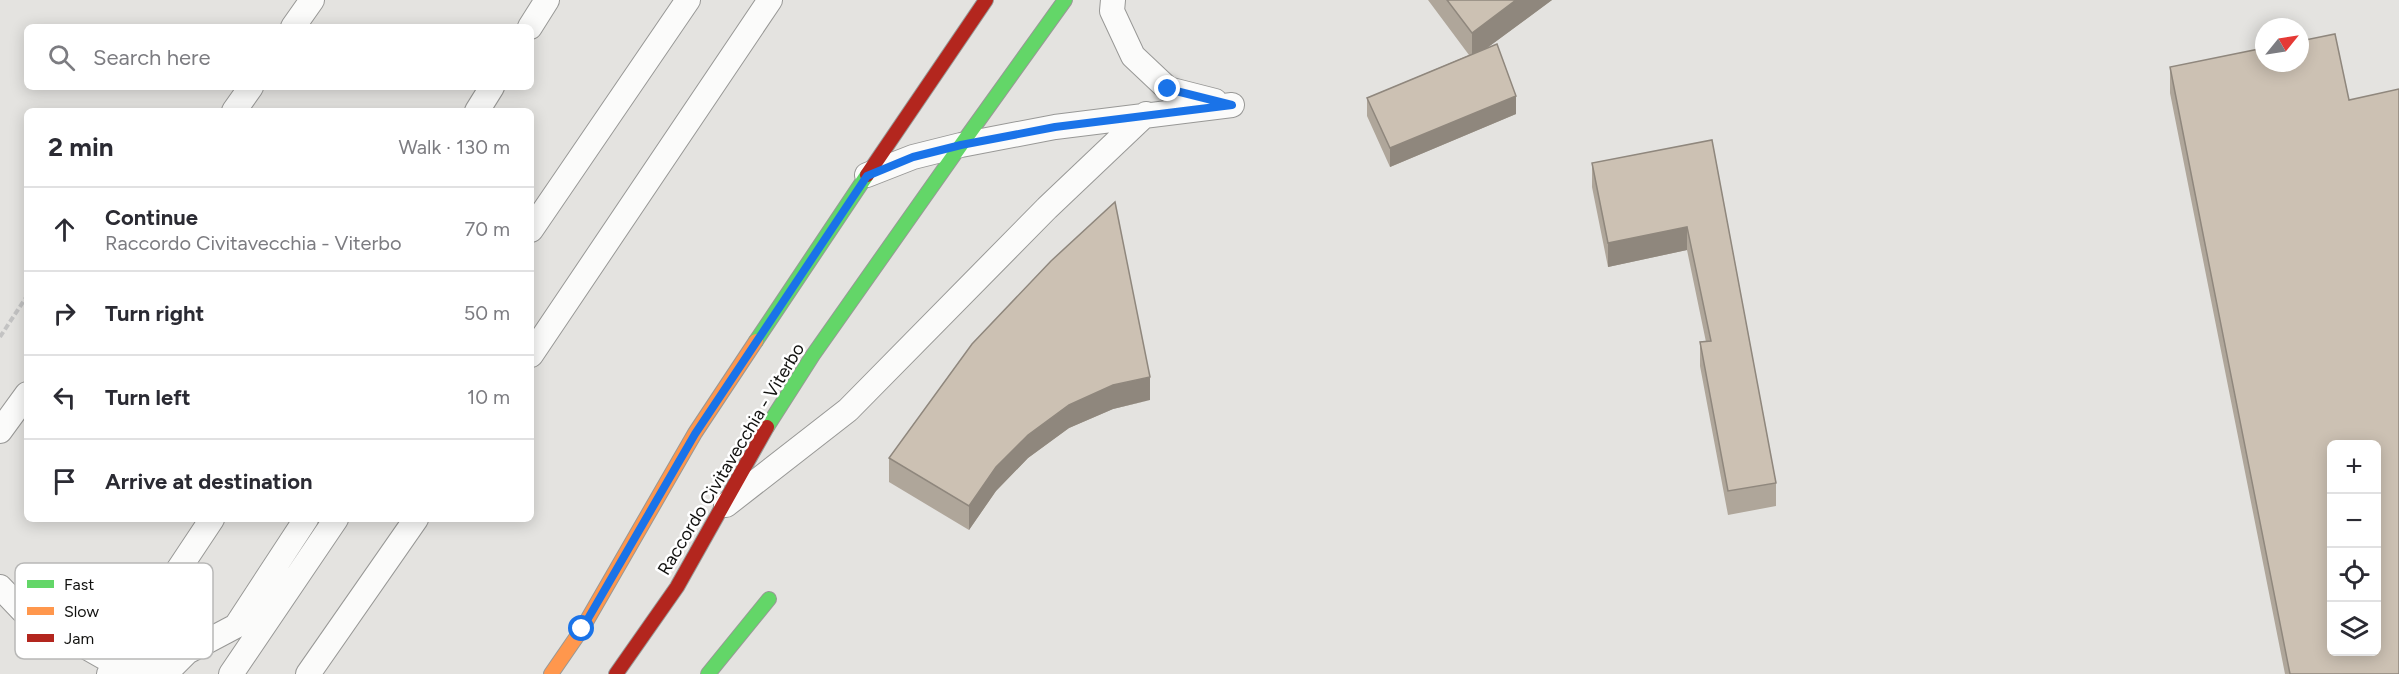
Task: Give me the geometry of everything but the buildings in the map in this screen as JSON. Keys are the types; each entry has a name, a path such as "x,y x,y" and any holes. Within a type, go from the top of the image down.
{"main road":[{"path":"551,674 582,629 695,434 987,0"},
{"name":"Raccordo Civitavecchia - Viterbo","path":"616,674 677,587 764,431 813,355 1065,0"},
{"path":"708,674 769,599"}],"lane":[{"path":"295,24 312,0"},
{"path":"532,24 547,0"},
{"path":"534,226 688,0"},
{"path":"534,351 770,0"},
{"path":"867,176 913,157 961,145 1055,127 1232,105 1168,89 1133,56 1112,11 1113,0"},
{"path":"236,108 249,90"},
{"path":"479,108 490,90"},
{"path":"722,508 848,410 1047,208 1146,114"},
{"path":"0,431 24,398"},
{"path":"183,563 210,522"},
{"path":"213,638 236,626 304,522"},
{"path":"231,674 334,522"},
{"path":"308,674 414,522"},
{"path":"0,587 15,603"},
{"path":"97,659 112,669 170,669 180,659"}],"path":[{"path":"0,338 24,301"}],"traffic: fast":[{"path":"961,145 1065,0"},
{"path":"767,427 813,355 961,145"},
{"path":"756,341 867,175"},
{"path":"708,674 769,599"}],"traffic: slow":[{"path":"551,674 582,629 695,433 756,341"}],"traffic: jam":[{"path":"867,175 986,0"},
{"path":"616,674 677,587 767,427"}],"route":[{"path":"582,629 695,434 867,176 913,157 961,145 1055,127 1232,105 1168,89"}]}
